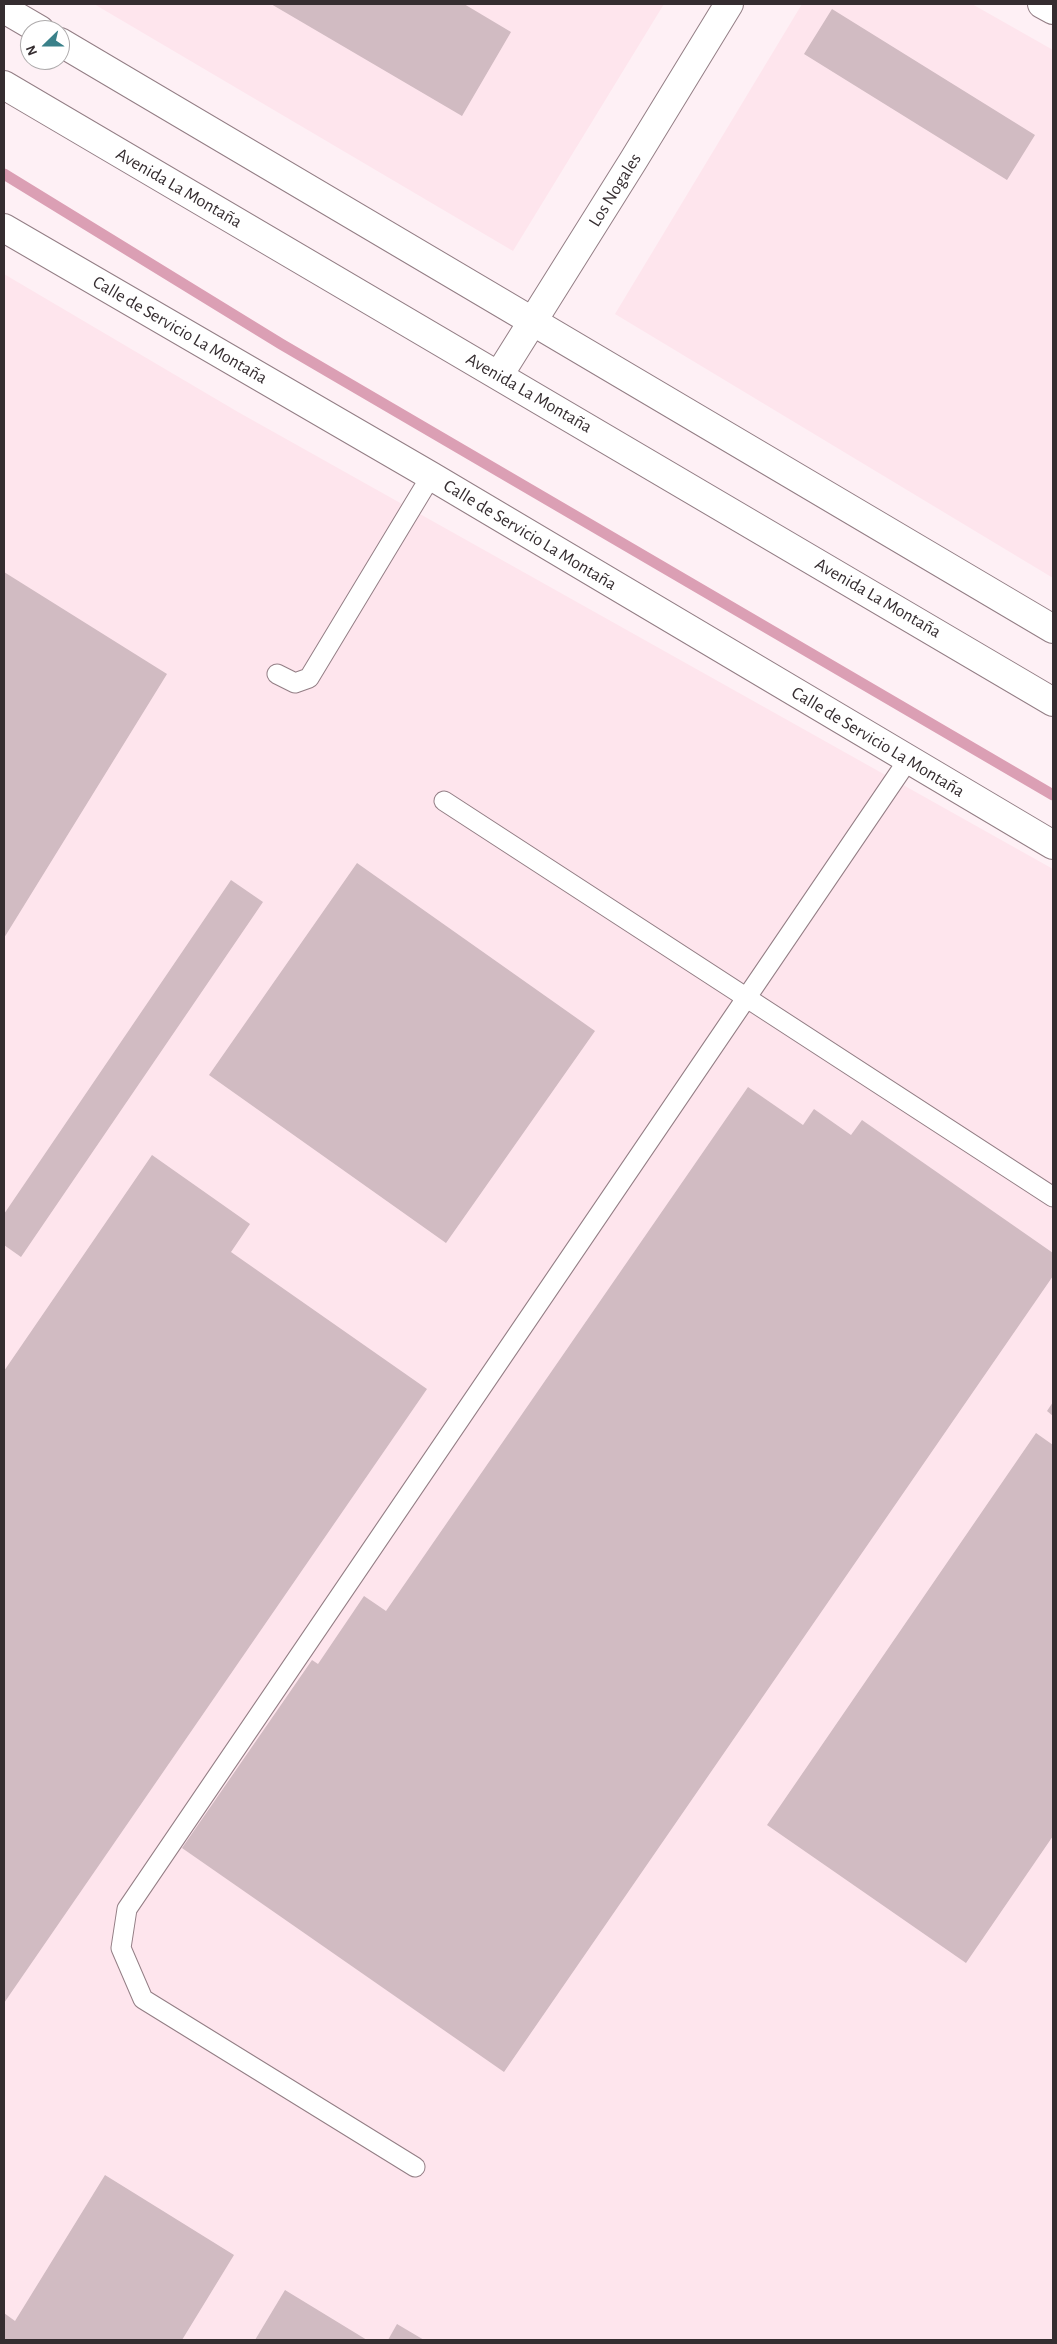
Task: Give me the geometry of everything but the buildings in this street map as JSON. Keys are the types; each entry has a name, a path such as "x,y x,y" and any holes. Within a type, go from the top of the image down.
{"main road":[{"name":"Los Nogales","path":"499,376 729,4"},
{"path":"1042,4 1053,10"},
{"path":"4,9 23,20"},
{"path":"70,48 1053,629"},
{"name":"Avenida La Montaña","path":"4,85 1053,702"},
{"name":"Calle de Servicio La Montaña","path":"4,228 431,476 1053,845"}],"lane":[{"path":"277,674 295,683 309,678 431,476"},
{"path":"415,2167 142,1999 121,1948 127,1910 908,760"},
{"path":"444,801 1053,1197"}],"shaded area":[{"path":"94,4 664,4 513,251"},
{"path":"802,4 972,4 1053,50 1053,578 615,314"},
{"path":"4,274 238,412 1053,869 1053,2340 4,2340"}],"waterway":[{"path":"4,174 281,344 1053,795"}]}
